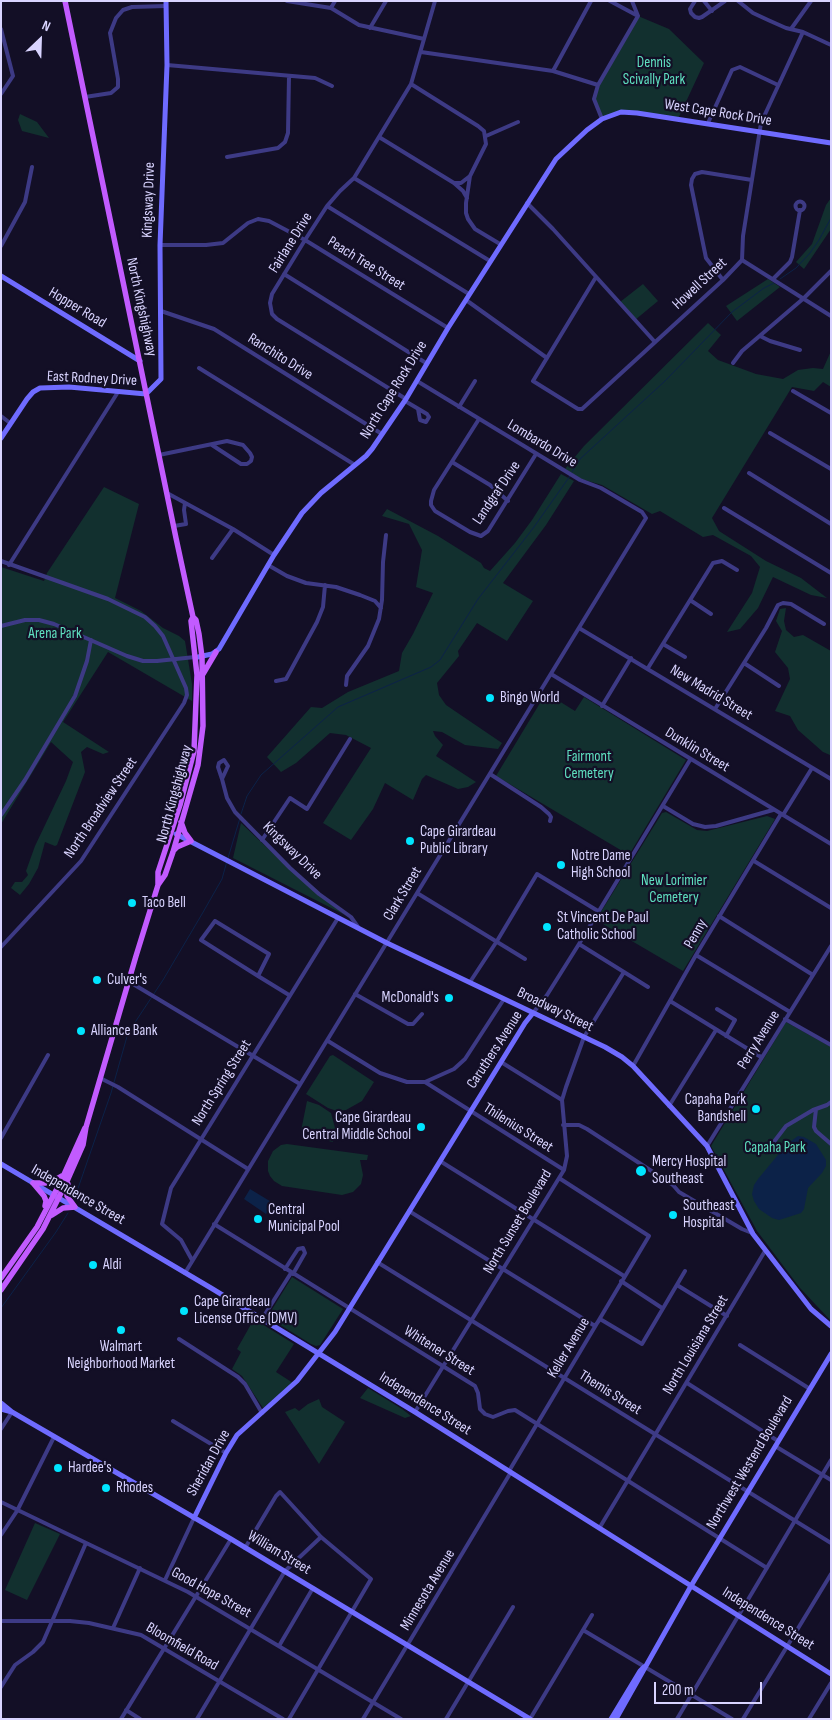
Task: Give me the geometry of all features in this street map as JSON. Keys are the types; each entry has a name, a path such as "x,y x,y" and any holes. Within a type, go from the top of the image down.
{"main road":[{"name":"North Kingshighway","path":"65,1 193,617 196,620 202,657 203,726 200,752 173,852 165,875 158,885"},
{"name":"North Kingshighway","path":"56,1197 86,1127 158,885 158,872 186,785 194,751 197,697 191,621 193,617"},
{"path":"203,674 216,652"},
{"path":"173,852 177,847 191,841 185,833 181,822"},
{"path":"33,1183 50,1183 66,1177 67,1196 75,1207"},
{"path":"33,1183 46,1201 43,1215"},
{"path":"1,1278 56,1197"},
{"path":"1,1290 38,1239 49,1218 56,1197"},
{"path":"49,1218 63,1208 75,1207"}],"street":[{"path":"287,1 332,8 360,25 424,39"},
{"path":"332,8 335,1"},
{"path":"370,28 386,1"},
{"name":"Fairlane Drive","path":"418,409 274,317 270,307 271,297 305,240 328,206 354,178 411,84 435,1"},
{"path":"553,71 591,1"},
{"path":"610,1 638,16"},
{"path":"632,1 638,16"},
{"path":"695,1 690,8 694,17 702,18 725,1"},
{"path":"704,1 712,11"},
{"path":"738,1 753,13 831,45"},
{"path":"792,29 811,1"},
{"path":"85,97 111,93 118,86 110,34 116,18 123,10 132,7 166,4"},
{"name":"Kingsway Drive","path":"146,394 161,379 160,245 167,65 166,4"},
{"path":"602,119 594,99 598,85 638,16"},
{"path":"1,29 13,76 1,94"},
{"name":"Howell Street","path":"547,358 533,381 578,409 582,408 723,280 742,260 743,236 761,123 802,32"},
{"path":"421,52 553,71 598,85"},
{"path":"167,65 315,78 332,86"},
{"path":"708,124 732,70 740,68 778,84"},
{"path":"227,157 278,148 285,142 288,133 289,76"},
{"path":"411,84 484,131 486,136 484,150 470,176 466,213 472,225 500,244"},
{"name":"West Cape Rock Drive","path":"602,119 621,112 637,113 831,143"},
{"name":"North Cape Rock Drive","path":"216,652 274,555 302,513 310,503 366,456 382,434 417,381 426,363 500,244 556,159 587,130 602,119"},
{"path":"486,136 518,122"},
{"path":"379,136 454,183 463,191 467,198"},
{"path":"1,246 25,202 32,167"},
{"path":"723,280 706,258 691,185 692,180 695,174 702,172 752,180"},
{"path":"454,183 461,183 470,176"},
{"path":"354,178 490,261"},
{"path":"527,202 654,341"},
{"path":"328,206 467,297 547,358 596,277"},
{"path":"773,279 790,262 792,257 800,210"},
{"name":"Peach Tree Street","path":"160,245 223,242 248,223 258,219 269,221 305,240 448,328"},
{"path":"742,260 831,316"},
{"path":"734,363 742,351 804,298 831,270"},
{"path":"284,274 426,363"},
{"name":"Hopper Road","path":"1,276 140,361"},
{"name":"Ranchito Drive","path":"161,310 214,329 382,434"},
{"path":"760,336 770,342 800,350"},
{"path":"199,368 355,465"},
{"name":"Lombardo Drive","path":"417,381 573,476 601,488 644,514 646,518 641,528"},
{"path":"459,407 475,381"},
{"name":"East Rodney Drive","path":"1,438 27,399 40,388 69,387 146,394"},
{"path":"793,391 831,414"},
{"path":"9,565 118,392"},
{"path":"1,416 10,423"},
{"name":"Landgraf Drive","path":"479,419 432,496 431,505 435,511 477,536 481,536 488,531 536,454"},
{"path":"770,433 831,469"},
{"path":"159,454 228,441 242,445 250,453 251,461 247,464 240,464 212,445"},
{"path":"452,462 490,485 508,501"},
{"path":"749,473 831,524"},
{"path":"167,493 233,529 274,555"},
{"path":"174,526 186,524 185,503"},
{"path":"724,508 831,573"},
{"name":"Clark Street","path":"185,1273 641,528"},
{"path":"212,558 233,529"},
{"path":"346,685 347,676 368,646 379,619 386,535"},
{"path":"648,668 715,562 722,561 737,570"},
{"path":"1,562 108,599 133,610 155,626 163,636 174,660"},
{"path":"268,565 286,576 306,583 344,589 372,600 381,608"},
{"path":"276,681 286,679 317,622 323,607 325,585"},
{"path":"372,600 382,592"},
{"path":"690,600 711,614"},
{"path":"715,710 773,613 781,603 791,604 824,624"},
{"path":"1,626 25,620 39,620 54,624 127,656 143,661 202,657 216,652"},
{"name":"New Madrid Street","path":"580,628 831,779"},
{"path":"1,815 25,780 74,696 87,661 91,640"},
{"path":"664,644 685,657"},
{"path":"602,706 631,658"},
{"name":"North Broadview Street","path":"1,947 82,861 180,711 187,695 174,660"},
{"path":"744,663 779,686"},
{"name":"Dunklin Street","path":"552,674 690,760 831,844"},
{"path":"262,840 290,798 307,810 350,739"},
{"name":"Caruthers Avenue","path":"319,1353 335,1332 501,1062 579,944 690,760"},
{"name":"Penny","path":"633,1066 719,916 812,768"},
{"path":"490,774 541,807 549,814 550,821"},
{"name":"Kingsway Drive","path":"222,779 227,798 234,812 318,894 351,917 360,929"},
{"path":"663,806 693,824 704,827 716,826 774,810"},
{"name":"Broadway Street","path":"171,832 387,943 584,1037 615,1053 633,1066 707,1146 753,1234 811,1308 831,1326"},
{"path":"754,861 831,908"},
{"path":"470,982 537,874 598,911"},
{"path":"417,893 525,959"},
{"path":"719,916 813,975"},
{"name":"North Spring Street","path":"192,1260 181,1240 162,1224 171,1188 200,1138 338,918"},
{"path":"258,976 269,954 215,921 201,940 258,976 289,995"},
{"path":"579,944 648,987"},
{"name":"Perry Avenue","path":"707,1146 831,946"},
{"path":"696,955 790,1012"},
{"name":"North Sunset Boulevard","path":"415,1412 564,1170 567,1156 562,1100 584,1037 624,972"},
{"path":"128,981 300,1084"},
{"path":"356,994 408,1024 413,1024 422,1014"},
{"path":"425,1082 454,1069 465,1059 504,999"},
{"path":"670,1001 761,1057"},
{"path":"718,1009 735,1020 726,1036"},
{"path":"785,1019 831,1045"},
{"path":"669,1106 716,1030"},
{"name":"Thilenius Street","path":"328,1041 380,1073 401,1080 425,1082 564,1170"},
{"path":"1,1138 48,1055"},
{"path":"501,1062 562,1100"},
{"path":"100,1078 118,1087 248,1168"},
{"path":"773,1143 786,1126 831,1102"},
{"path":"816,1109 814,1127 816,1132 831,1144"},
{"path":"564,1125 579,1125 587,1129 673,1185 679,1192 753,1234"},
{"path":"440,1161 624,1276"},
{"name":"Independence Street","path":"1,1164 319,1353 600,1527 831,1674"},
{"name":"Keller Avenue","path":"510,1471 536,1424 649,1236 559,1178"},
{"path":"410,1211 595,1326 600,1319 642,1344 685,1271"},
{"name":"Whitener Street","path":"214,1224 475,1386 480,1409 485,1414 492,1417 515,1410 766,1568"},
{"path":"262,1319 306,1253 303,1248 298,1249 285,1269"},
{"name":"North Louisiana Street","path":"600,1527 728,1316 765,1251"},
{"name":"Themis Street","path":"377,1262 831,1543"},
{"path":"621,1281 662,1308"},
{"path":"677,1284 728,1316"},
{"path":"179,1340 238,1377 245,1384 262,1413"},
{"path":"740,1345 810,1389"},
{"name":"Sheridan Drive","path":"166,1580 226,1453 241,1430 297,1381 319,1353"},
{"name":"Northwest Westend Boulevard","path":"645,1666 776,1443 831,1354"},
{"path":"687,1383 831,1480"},
{"name":"William Street","path":"1,1403 12,1412 285,1571 530,1719"},
{"name":"William Street","path":"1,1409 12,1412"},
{"path":"1,1428 12,1412"},
{"path":"173,1421 226,1453"},
{"path":"1,1535 17,1511 54,1437"},
{"path":"677,1719 831,1460"},
{"name":"Minnesota Avenue","path":"363,1719 510,1471"},
{"path":"246,1548 280,1492 320,1537 372,1579 289,1719"},
{"name":"Good Hope Street","path":"1,1502 196,1596 401,1719"},
{"path":"197,1719 285,1571 320,1537"},
{"path":"121,1719 231,1539"},
{"path":"1,1687 16,1665 43,1642 86,1543"},
{"path":"113,1628 140,1568"},
{"path":"743,1719 831,1574"},
{"path":"279,1646 313,1588"},
{"path":"446,1719 513,1607"},
{"path":"530,1719 592,1615"},
{"name":"Bloomfield Road","path":"1,1621 89,1623 141,1635 281,1718"},
{"path":"583,1630 732,1719"},
{"path":"611,1719 640,1671 645,1666"},
{"path":"616,1719 643,1673 645,1666"},
{"path":"810,1719 831,1683"},
{"path":"126,1710 140,1719"}],"green space":[{"name":"Dennis Scivally Park","path":"638,16 669,29 704,63 678,119 621,112 602,119 594,99 598,85"},
{"path":"20,114 37,122 49,138 22,131 18,120"},
{"path":"831,198 831,229 804,269 796,262 812,244 826,205"},
{"path":"768,279 780,287 737,321 726,306"},
{"path":"643,284 658,301 635,320 620,302"},
{"path":"708,323 721,335 708,351 718,360 756,374 783,379 798,370 823,369 831,351 831,387 823,382 814,391 792,387 712,518 719,531 766,561 801,578 827,598 811,595 773,577 758,608 740,629 727,632 752,593 760,567 751,556 713,535 703,537 660,511 652,514 602,485 581,479 565,469 584,446"},
{"path":"561,474 574,481 546,525 503,583 533,601 507,641 477,623 458,651 459,656 437,683 439,695 446,705 502,743 498,749 465,745 442,732 433,731 443,745 436,756 476,782 468,787 458,789 426,775 422,779 413,800 385,783 373,809 351,840 323,823 371,748 346,735 330,733 296,763 281,772 267,757 311,707 322,708 348,692 399,671 402,653 433,593 416,587 422,550 409,524 382,516 387,509 438,536 481,563 484,568 490,571 532,520"},
{"name":"Arena Park","path":"104,487 139,504 115,598 141,611 163,628 185,641 192,684 192,701 108,652 63,722 109,752 103,754 87,747 81,752 85,772 57,845 45,842 38,868 20,895 11,888 15,882 22,882 28,875 26,871 35,846 73,762 51,742 1,824 1,567 44,581 47,573"},
{"path":"786,608 784,621 786,630 794,637 803,635 831,651 830,755 823,752 798,730 790,716 775,711 790,679 788,668 775,652 782,631 776,621 780,609"},
{"name":"Fairmont Cemetery","path":"546,693 575,711 584,697 686,760 629,855 496,776"},
{"name":"New Lorimier Cemetery","path":"666,812 697,830 707,831 767,816 775,819 683,971 596,920 662,813"},
{"path":"241,823 297,876 345,915 233,858"},
{"name":"Capaha Park","path":"786,1022 831,1047 831,1321 800,1288 757,1231 711,1146"},
{"path":"333,1055 374,1082 362,1101 346,1110 337,1111 328,1108 306,1094 330,1056"},
{"path":"307,1101 319,1105 331,1113 335,1128 333,1142 304,1135 301,1131"},
{"path":"287,1144 368,1155 367,1160 360,1160 363,1175 361,1184 353,1192 342,1195 282,1186 270,1176 268,1161 273,1151 281,1145"},
{"path":"292,1277 343,1309 320,1345 311,1344 268,1316"},
{"path":"254,1319 294,1344 276,1372 293,1383 263,1408 242,1376 232,1369 241,1352 237,1349"},
{"path":"368,1388 411,1416 405,1418 360,1398"},
{"path":"319,1399 322,1407 345,1422 319,1464 285,1412 295,1408 299,1411"},
{"path":"35,1523 60,1534 27,1600 5,1590"}],"water":[{"path":"798,1136 804,1137 816,1144 826,1160 826,1166 808,1188 804,1209 801,1213 779,1220 772,1218 759,1209 752,1194 754,1185 787,1144"},
{"path":"250,1189 273,1203 266,1214 244,1199"}],"waterway":[{"path":"780,279 796,268 810,253 831,218"},
{"path":"572,472 580,459 665,381 732,312 764,288 774,283"},
{"path":"241,814 247,796 261,775 338,707 431,667 440,660 478,599 534,527 570,476"},
{"path":"228,858 240,818"},
{"path":"74,1200 111,1093 128,1033 163,980 202,914 222,879 227,861"},
{"path":"1,1308 68,1213"}],"place":[{"name":"Bingo World","path":"490,698"},
{"name":"Cape Girardeau Public Library","path":"410,841"},
{"name":"Notre Dame High School","path":"561,865"},
{"name":"Taco Bell","path":"132,903"},
{"name":"St Vincent De Paul Catholic School","path":"547,927"},
{"name":"Culver's","path":"97,980"},
{"name":"McDonald's","path":"449,998"},
{"name":"Alliance Bank","path":"81,1031"},
{"name":"Capaha Park Bandshell","path":"756,1109"},
{"name":"Cape Girardeau Central Middle School","path":"421,1127"},
{"name":"Mercy Hospital Southeast","path":"641,1171"},
{"name":"Southeast Hospital","path":"673,1215"},
{"name":"Central Municipal Pool","path":"258,1219"},
{"name":"Aldi","path":"93,1265"},
{"name":"Cape Girardeau License Office (DMV)","path":"184,1311"},
{"name":"Walmart Neighborhood Market","path":"121,1330"},
{"name":"Hardee's","path":"58,1468"},
{"name":"Rhodes","path":"106,1488"}]}
